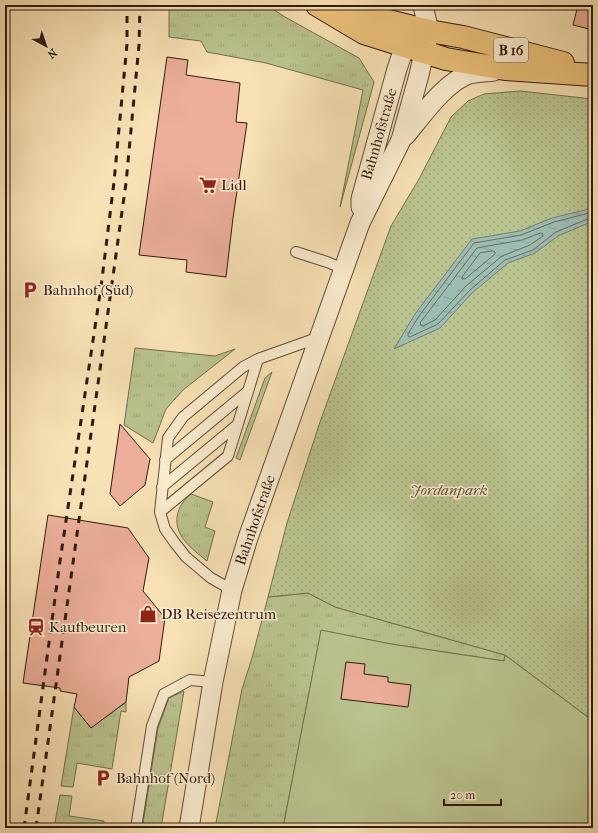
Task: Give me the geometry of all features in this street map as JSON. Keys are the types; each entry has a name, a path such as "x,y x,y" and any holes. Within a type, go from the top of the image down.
{"main road":[{"name":"B 16","path":"317,5 364,33 417,39 463,37 593,71"},
{"name":"B 16","path":"336,5 376,18 417,39 446,59 505,69 593,75"}],"street":[{"name":"Bahnhofstraße","path":"189,828 213,682 232,590 248,538 360,223 402,140 420,75 417,39 423,5"},
{"name":"Bahnhofstraße","path":"360,223 361,199 397,69 417,39"},
{"name":"Bahnhofstraße","path":"402,140 444,90 453,83 469,74 505,69"}],"lane":[{"path":"296,252 344,269"},
{"path":"232,590 211,578 186,557 165,529 160,512 168,438 183,417 243,367 258,359 320,337"},
{"path":"160,512 228,456 258,359"},
{"path":"165,460 248,391"},
{"path":"162,487 238,424"},
{"path":"136,828 152,726 164,694 190,680 213,682"}],"green space":[{"path":"169,5 267,5 285,17 359,58 374,82 340,207 363,90 266,63 207,52 201,41 169,37"},
{"name":"Jordanpark","path":"520,91 593,99 593,721 505,655 335,607 308,593 268,597 287,523 320,422 391,226 419,179 451,117 468,101 484,94"},
{"path":"135,348 215,356 235,349 183,390 166,409 153,443 124,425"},
{"path":"272,372 240,460 236,458 265,378"},
{"path":"191,494 213,502 205,527 215,531 207,561 189,546 180,534 178,528 178,512 183,502"},
{"path":"308,593 335,607 505,655 504,661 391,644 321,631 283,828 215,828 242,689 268,597"},
{"path":"321,630 391,644 504,661 505,655 593,721 593,828 283,828"},
{"path":"184,691 161,828 143,823 158,728 169,698"},
{"path":"126,702 126,712 121,711 112,769 77,763 73,787 61,786 74,707 91,728"},
{"path":"60,795 72,796 69,816 104,821 103,828 54,828"}],"water":[{"path":"593,208 593,221 558,236 535,253 508,263 472,293 440,328 394,349 415,314 472,239 520,231 552,218"}],"building":[{"path":"578,5 593,5 593,30 573,25"},
{"path":"167,57 188,60 186,75 240,83 236,122 247,123 226,277 186,272 187,260 139,255"},
{"path":"120,424 150,459 145,485 120,506 110,494"},
{"path":"48,515 128,528 149,558 143,591 165,618 159,661 129,677 126,702 91,728 74,707 77,694 60,691 60,688 23,683"},
{"path":"346,662 365,664 364,674 388,677 388,682 411,685 408,707 341,699"}],"railway":[{"path":"24,828 60,561 101,287 114,182 127,44 127,5"},
{"path":"36,828 126,183 139,45 140,5"}],"place":[{"name":"Lidl","path":"208,185"},
{"name":"Bahnhof (Süd)","path":"30,290"},
{"name":"DB Reisezentrum","path":"148,614"},
{"name":"Kaufbeuren","path":"36,627"},
{"name":"Bahnhof (Nord)","path":"103,778"}]}
